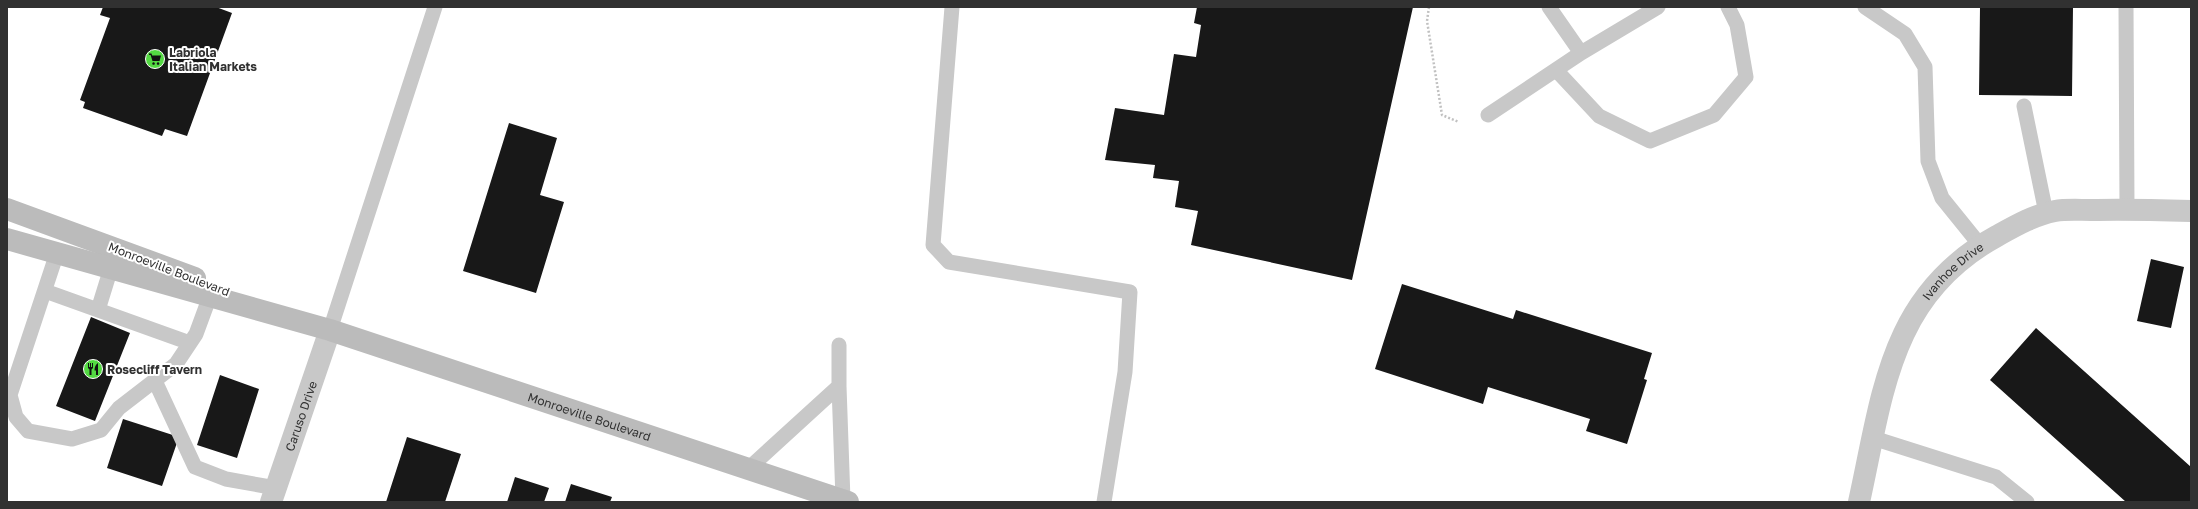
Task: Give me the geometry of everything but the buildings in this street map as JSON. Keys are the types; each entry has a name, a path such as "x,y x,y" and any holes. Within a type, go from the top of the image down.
{"main road":[{"name":"Monroeville Boulevard","path":"7,209 330,330 845,501"},
{"name":"Monroeville Boulevard","path":"7,239 330,330"}],"street":[{"name":"Ivanhoe Drive","path":"1859,502 1887,374 1906,325 1928,292 1951,267 1980,245 2022,222 2055,211 2127,209 2191,211"},
{"name":"Caruso Drive","path":"273,495 330,330"}],"lane":[{"path":"330,330 435,7"},
{"path":"952,7 932,245 949,262 1130,292 1125,372 1104,502"},
{"path":"1549,7 1581,53"},
{"path":"1488,115 1581,53 1658,7"},
{"path":"1556,70 1599,116 1650,141 1714,115 1746,77 1737,25 1728,7"},
{"path":"1865,7 1905,34 1925,67 1928,161 1942,198 1980,245"},
{"path":"2126,7 2127,209"},
{"path":"2024,106 2046,214"},
{"path":"57,253 10,396 16,417 28,431 72,440 101,430 120,408 176,364 196,334 210,296"},
{"path":"98,310 111,268"},
{"path":"45,291 190,343"},
{"path":"839,345 839,386 845,501"},
{"path":"155,381 195,467 273,495"},
{"path":"748,469 839,386"},
{"path":"1873,438 1996,477 2028,502"}],"path":[{"path":"1429,7 1427,21 1442,115 1459,122"}],"place":[{"name":"Labriola Italian Markets","path":"155,59"},
{"name":"Rosecliff Tavern","path":"93,369"}]}
